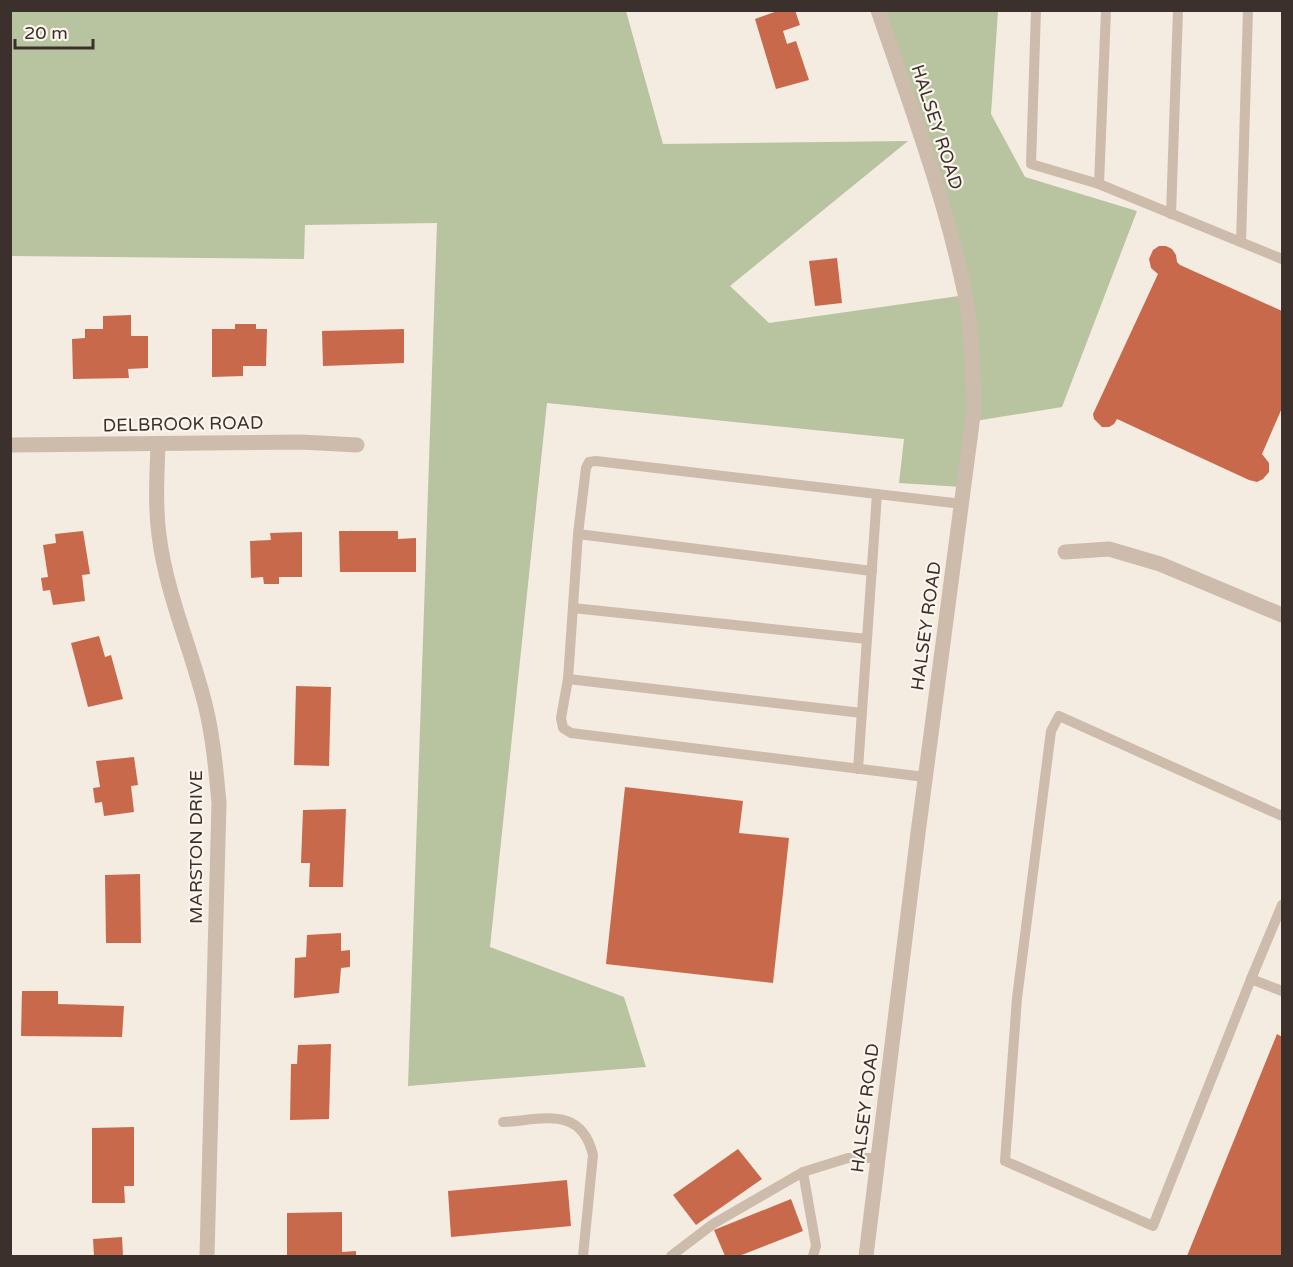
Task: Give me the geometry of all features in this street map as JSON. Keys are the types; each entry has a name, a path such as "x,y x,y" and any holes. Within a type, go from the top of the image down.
{"street":[{"name":"HALSEY ROAD","path":"866,1257 925,777 974,408 972,359 965,296 951,236 928,158 878,10"},
{"name":"DELBROOK ROAD","path":"10,445 300,442 357,445"},
{"name":"MARSTON DRIVE","path":"158,444 156,493 159,536 167,574 205,705 215,757 219,803 207,1257"},
{"path":"1065,552 1109,549 1160,564 1282,615"}],"lane":[{"path":"1036,10 1031,164 1099,184 1282,259"},
{"path":"1099,184 1106,10"},
{"path":"1171,214 1178,10"},
{"path":"1241,242 1248,10"},
{"path":"925,777 571,733 561,724 568,679 578,534 587,465 596,460 962,504"},
{"path":"858,769 877,494"},
{"path":"578,534 872,571"},
{"path":"573,608 867,639"},
{"path":"568,679 862,713"},
{"path":"1282,816 1059,716 1051,731 1017,998 1005,1161 1153,1226 1282,905"},
{"path":"1251,978 1282,991"},
{"path":"503,1122 562,1119 581,1128 589,1139 593,1155 583,1257"},
{"path":"671,1257 713,1224 802,1172 848,1158 878,1158"},
{"path":"802,1172 816,1246 813,1257"}],"green space":[{"path":"11,10 626,11 663,144 908,141 730,286 769,323 966,295 877,11 998,11 991,114 1025,177 1137,211 1062,407 969,422 962,487 899,483 904,439 547,403 490,947 624,997 646,1067 408,1086 437,223 305,225 304,259 11,256"}],"building":[{"path":"780,10 795,10 800,25 783,31 787,44 796,41 809,80 776,89 755,19"},
{"path":"1159,246 1172,249 1180,265 1282,311 1282,408 1262,454 1269,463 1269,472 1257,482 1117,419 1109,427 1102,427 1094,419 1093,414 1158,274 1151,268 1149,259 1153,250"},
{"path":"837,258 842,303 815,306 809,261"},
{"path":"131,315 131,336 148,336 148,368 128,369 129,378 73,379 72,339 85,338 85,329 103,329 103,316"},
{"path":"235,324 256,324 256,329 267,329 266,366 243,366 243,376 212,377 212,329 235,329"},
{"path":"404,329 404,363 323,366 322,331"},
{"path":"83,531 90,574 82,575 85,601 53,605 50,590 43,591 41,578 48,577 43,545 56,543 55,534"},
{"path":"339,531 398,531 398,539 416,538 416,572 340,572"},
{"path":"302,532 302,577 279,577 279,584 264,584 263,577 251,578 250,541 271,540 270,533"},
{"path":"99,636 105,657 111,655 123,699 88,707 71,643"},
{"path":"296,686 331,687 329,766 294,765"},
{"path":"134,757 138,785 131,786 134,812 104,816 102,802 95,803 93,788 100,787 96,761"},
{"path":"625,787 743,801 739,833 789,838 773,983 606,964"},
{"path":"346,809 343,887 309,887 310,863 301,863 303,810"},
{"path":"140,874 141,943 106,943 105,875"},
{"path":"341,933 341,951 350,950 350,967 341,968 339,993 294,998 295,958 306,957 307,935"},
{"path":"22,991 58,991 58,1004 124,1006 122,1037 21,1036"},
{"path":"1277,1034 1282,1037 1282,1256 1187,1256"},
{"path":"331,1044 329,1119 290,1120 291,1064 297,1064 298,1045"},
{"path":"134,1127 134,1186 124,1186 125,1203 92,1203 92,1128"},
{"path":"738,1149 762,1179 696,1225 673,1195"},
{"path":"567,1180 571,1226 451,1237 448,1191"},
{"path":"791,1199 803,1231 739,1256 725,1256 714,1230"},
{"path":"342,1212 342,1252 356,1251 356,1256 287,1256 287,1213"},
{"path":"122,1237 123,1256 94,1256 93,1239"}]}
